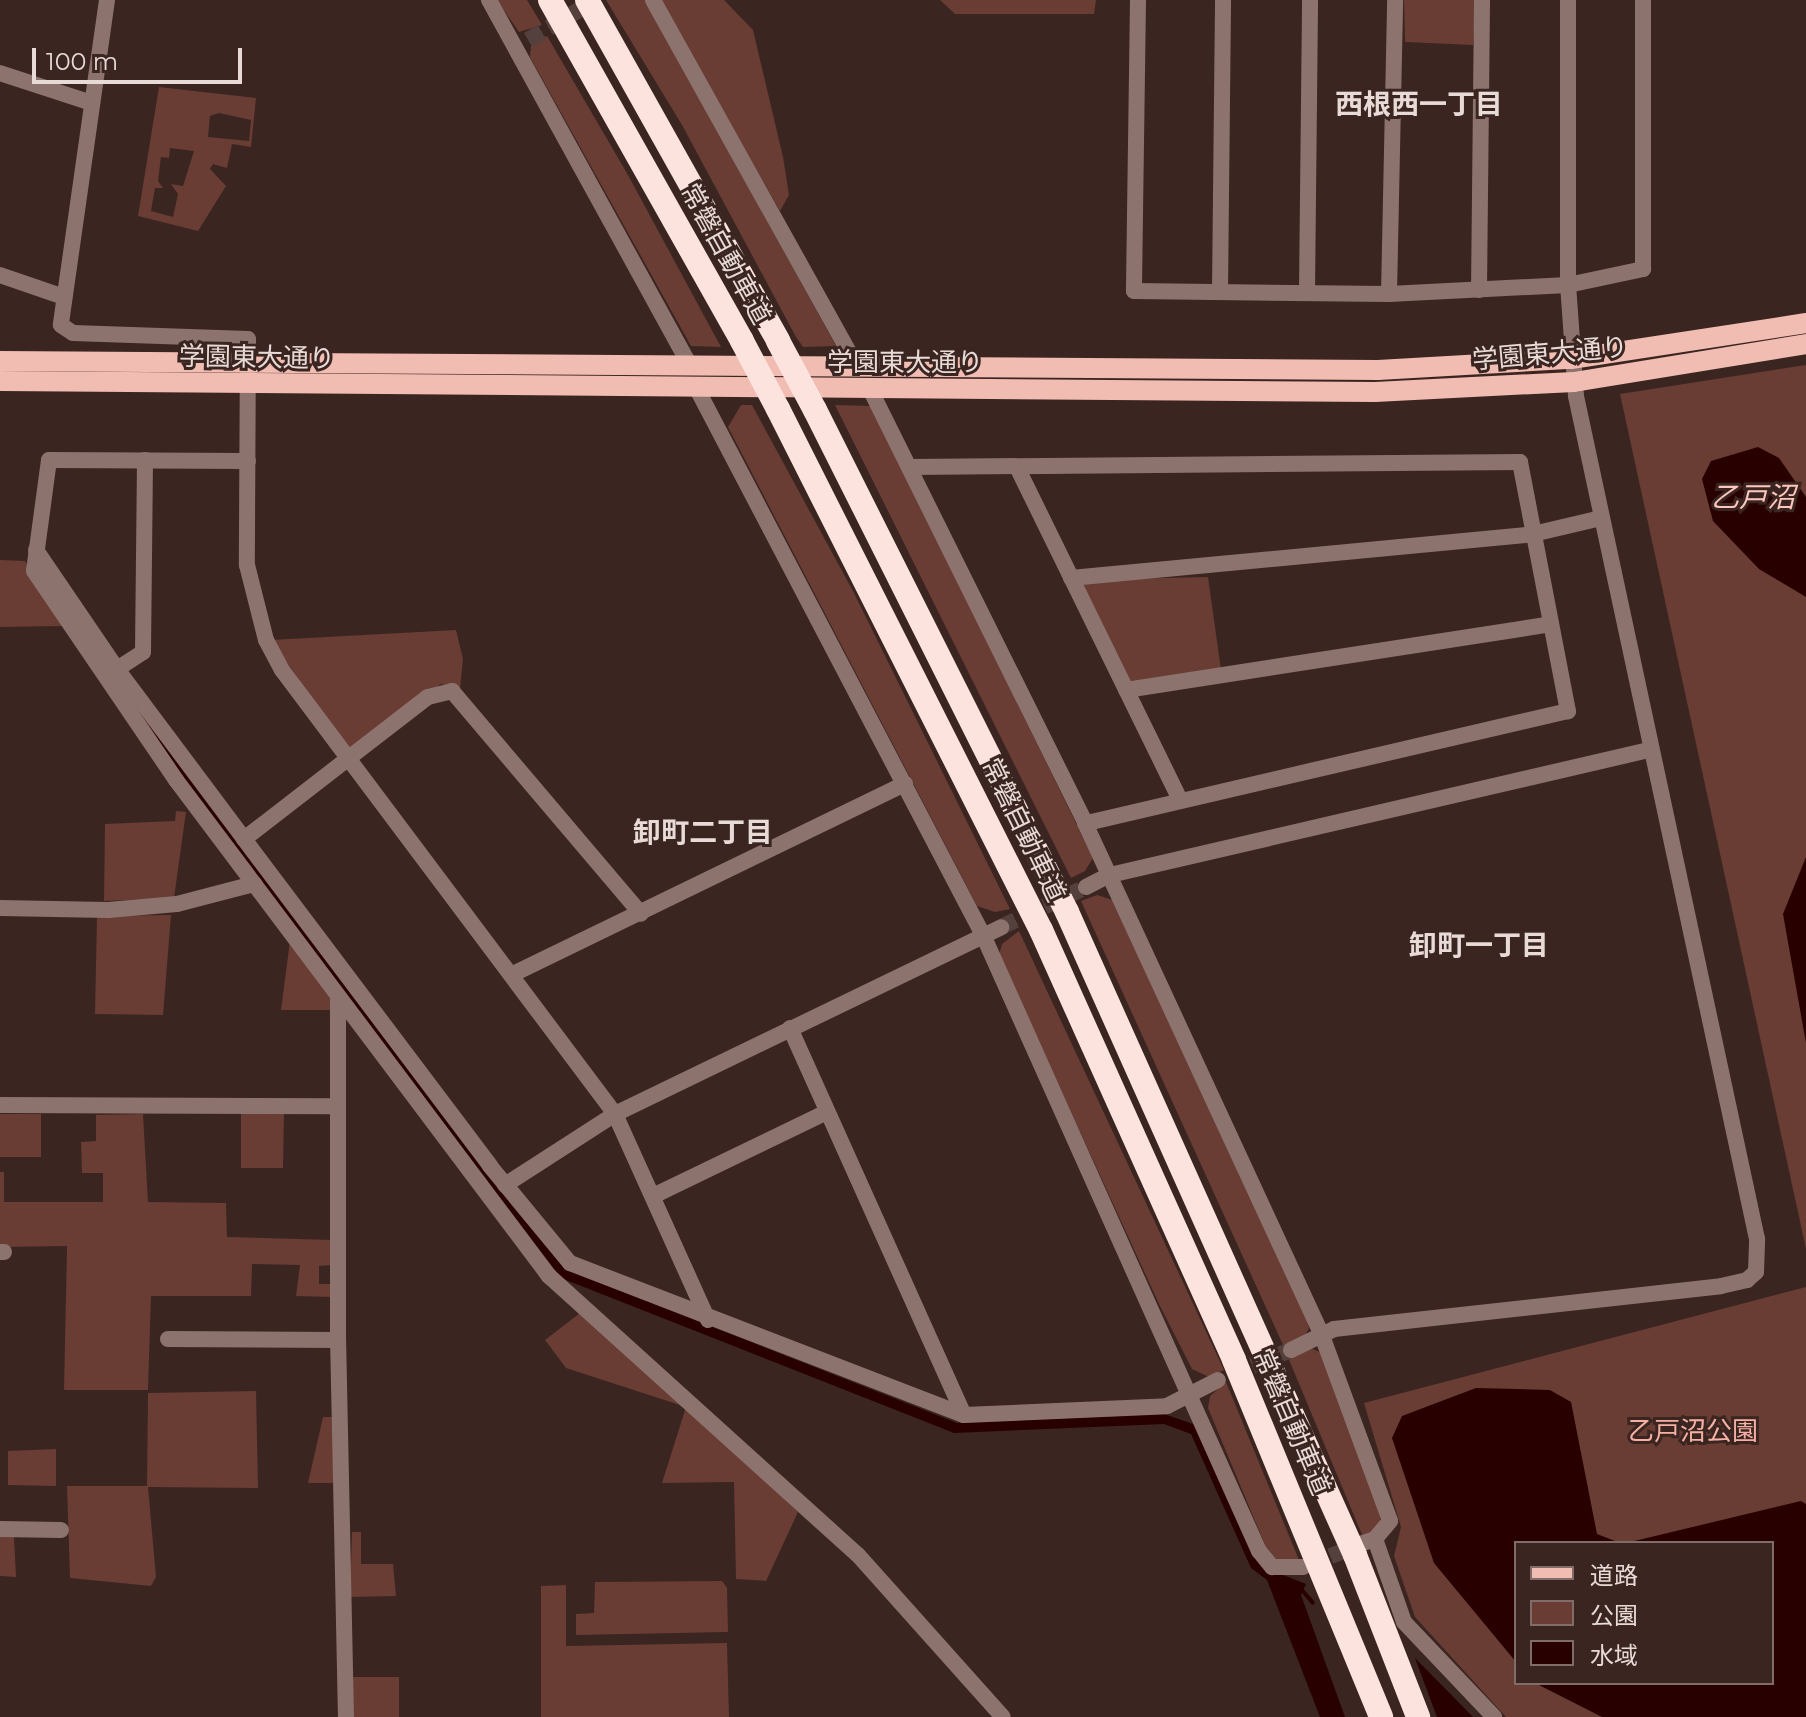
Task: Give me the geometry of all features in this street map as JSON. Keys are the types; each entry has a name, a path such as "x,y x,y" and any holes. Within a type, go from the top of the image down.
{"highway":[{"name":"常磐自動車道","path":"550,0 778,409 1048,944 1312,1568 1381,1717"},
{"name":"常磐自動車道","path":"587,0 815,410 1074,927 1364,1546 1418,1717"}],"main road":[{"name":"学園東大通り","path":"0,361 249,360 1378,370 1571,359 1806,323"},
{"name":"学園東大通り","path":"0,381 1375,392 1574,382 1806,344"}],"street":[{"path":"107,0 64,297 63,331 242,336 248,339 247,565 254,605 282,670 615,1114 708,1320"},
{"path":"489,0 522,44 690,366"},
{"path":"653,0 857,366"},
{"path":"1138,0 1134,291 1389,294 1568,285 1643,269 1643,0"},
{"path":"1220,291 1223,0"},
{"path":"1307,292 1310,0"},
{"path":"1389,294 1395,0"},
{"path":"1479,290 1482,0"},
{"path":"1291,1350 1321,1333 1721,1286 1747,1280 1756,1272 1757,1239 1649,750 1574,382 1568,285 1568,0"},
{"path":"0,73 92,103"},
{"path":"0,275 64,297"},
{"path":"453,363 453,387"},
{"path":"696,387 706,414 983,935 1192,1394 1259,1551 1272,1567 1312,1568"},
{"path":"870,389 1110,875 1321,1333 1390,1521 1364,1546 1404,1622 1494,1717"},
{"path":"248,461 49,460 34,571 113,693 549,1276 858,1555 1003,1717"},
{"path":"117,669 143,652 145,460"},
{"path":"910,467 1520,462 1568,711 1085,823"},
{"path":"1017,467 1180,800"},
{"path":"1071,578 1533,534 1601,518"},
{"path":"36,550 117,669 244,839 505,1185 570,1263 708,1320 964,1415 1167,1406 1218,1380"},
{"path":"1126,690 1551,624"},
{"path":"244,839 428,697 452,691 641,914"},
{"path":"1086,887 1110,875 1649,750"},
{"path":"511,975 905,784"},
{"path":"0,908 108,910 177,904 254,884"},
{"path":"505,1185 615,1114 1001,927"},
{"path":"338,997 338,1340 346,1717"},
{"path":"790,1028 964,1415"},
{"path":"0,1105 338,1106"},
{"path":"653,1196 827,1112"},
{"path":"168,1339 338,1340"},
{"path":"0,1529 61,1530"}],"green space":[{"path":"497,0 527,0 542,25 519,32"},
{"path":"606,0 645,0 836,346 803,347 796,337 682,125"},
{"path":"660,0 724,0 753,30 789,195 780,211"},
{"path":"940,0 1096,0 1094,14 955,14"},
{"path":"1404,0 1476,0 1473,45 1405,42"},
{"path":"547,36 628,175 721,347 691,346 530,57 531,46"},
{"path":"159,87 256,98 251,147 232,144 227,168 213,164 210,169 226,186 198,231 138,216","holes":["219,113 251,120 249,141 208,137 210,116","170,148 194,151 183,186 171,184 178,194 173,217 151,211 155,188 163,188 158,181 161,157 169,158"]},
{"path":"1806,365 1806,1249 1620,394"},
{"path":"741,405 752,405 854,593 1010,909 995,912 977,906 728,427"},
{"path":"835,405 872,406 1093,858 1085,871 1071,878"},
{"path":"0,560 25,561 64,626 0,627"},
{"path":"1208,577 1221,670 1128,686 1075,580"},
{"path":"456,630 463,659 460,689 441,684 349,750 271,640"},
{"path":"176,811 186,812 174,898 104,901 105,824 175,821"},
{"path":"1097,895 1116,901 1306,1314 1309,1328 1304,1338 1284,1347 1081,901"},
{"path":"171,915 163,1015 95,1014 97,916"},
{"path":"1019,931 1224,1370 1209,1377 1192,1369 1160,1306 999,955 1002,944"},
{"path":"290,941 332,998 331,1010 281,1010"},
{"path":"241,1113 284,1113 283,1168 241,1168"},
{"path":"0,1114 41,1114 41,1157 0,1157"},
{"path":"143,1114 148,1202 226,1203 227,1237 333,1240 332,1265 319,1266 319,1284 331,1284 331,1297 296,1296 300,1265 252,1264 251,1296 151,1296 148,1390 64,1390 67,1246 0,1247 0,1172 4,1172 4,1202 103,1202 103,1173 82,1173 81,1142 96,1141 96,1115"},
{"name":"乙戸沼公園","path":"1806,1287 1806,1717 1506,1717 1415,1617 1394,1556 1401,1527 1364,1403"},
{"path":"580,1313 687,1407 798,1512 766,1581 736,1579 734,1482 662,1483 686,1407 566,1368 545,1340"},
{"path":"1310,1348 1322,1353 1382,1514 1376,1532 1363,1537 1287,1355"},
{"path":"1226,1382 1299,1560 1277,1561 1268,1552 1208,1408 1210,1396"},
{"path":"256,1391 258,1488 148,1487 156,1577 151,1586 70,1578 67,1486 147,1486 148,1393"},
{"path":"323,1417 334,1417 333,1483 308,1483"},
{"path":"56,1449 56,1486 8,1485 8,1451"},
{"path":"352,1532 361,1532 361,1564 393,1564 396,1596 350,1597"},
{"path":"0,1536 14,1537 16,1577 0,1576"},
{"path":"722,1581 727,1588 728,1632 576,1635 576,1614 594,1613 595,1582"},
{"path":"566,1585 566,1646 727,1643 729,1717 541,1717 541,1586"},
{"path":"353,1677 399,1677 399,1717 353,1717"}],"water":[{"name":"乙戸沼","path":"1758,447 1779,458 1806,497 1806,597 1759,569 1713,521 1702,479 1711,461"},
{"path":"48,571 262,875 565,1269 957,1423 1164,1414 1199,1426 1273,1571 1306,1584 1301,1595 1345,1717 1320,1717 1267,1580 1251,1568 1191,1434 1164,1424 954,1433 561,1278 127,704"},
{"path":"1806,857 1806,1043 1783,914"},
{"path":"1476,1388 1550,1390 1571,1402 1597,1534 1615,1541 1514,1541 1514,1660 1434,1563 1392,1438 1402,1416"},
{"path":"1801,1501 1806,1504 1806,1717 1602,1717 1539,1685 1774,1685 1774,1541 1634,1541"},
{"path":"1415,1658 1473,1717 1437,1717"}],"waterway":[{"path":"1301,1589 1313,1603"}],"tunnel":[{"path":"528,40 596,0"},
{"path":"1001,927 1086,887"},
{"path":"1230,1375 1291,1350"},
{"path":"1308,1565 1361,1544"}],"district":[{"name":"西根西一丁目","path":"1419,104"},
{"name":"卸町二丁目","path":"703,832"},
{"name":"卸町一丁目","path":"1479,945"}]}
